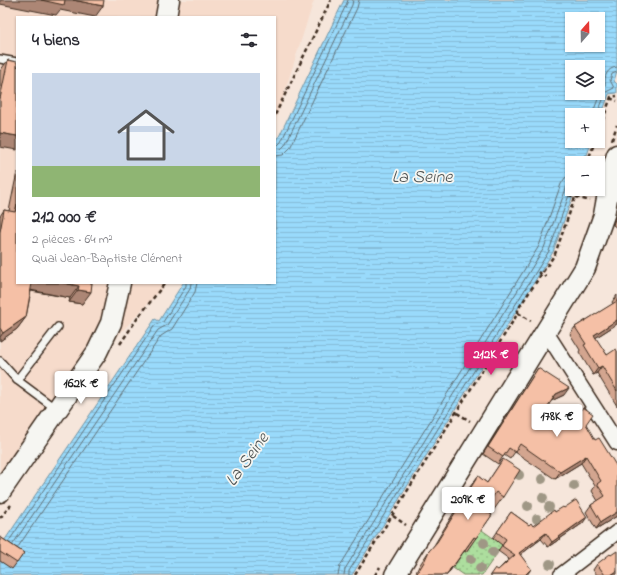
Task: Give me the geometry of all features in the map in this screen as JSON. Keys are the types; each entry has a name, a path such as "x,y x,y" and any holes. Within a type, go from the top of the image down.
{"main road":[{"path":"166,16 169,0"},
{"path":"387,572 576,268 617,155"},
{"path":"387,572 536,324 585,268 604,215 606,186"},
{"path":"0,492 97,352 111,324 120,284"}],"street":[{"path":"536,324 617,443"},
{"path":"561,575 617,532"}],"lane":[{"path":"0,59 16,62"},
{"path":"17,380 58,327"},
{"path":"0,361 17,380 58,410"}],"path":[{"path":"276,113 331,0"},
{"path":"610,98 617,96"},
{"path":"610,98 617,101"},
{"path":"605,113 610,98"},
{"path":"588,205 606,186"},
{"path":"572,196 590,202"},
{"path":"356,575 518,313 518,309 554,254 575,196"},
{"path":"538,272 546,276"},
{"path":"518,313 536,324"},
{"path":"457,413 470,421"},
{"path":"466,428 474,415"},
{"path":"393,516 406,525 404,528"},
{"path":"375,575 387,572"}],"shaded area":[{"path":"0,0 314,0 276,119 276,16 16,16 16,284 166,284 111,343 0,497"}],"green space":[{"path":"479,528 503,545 482,575 463,575 453,568 464,551 466,552 471,545"}],"water":[{"name":"La Seine","path":"344,0 617,0 617,71 614,81 617,84 617,93 609,94 604,108 565,108 565,148 589,148 587,156 565,156 565,196 573,196 553,252 352,575 0,575 0,547 155,319 159,321 182,284 276,284 276,143"}],"building":[{"path":"41,0 65,0 64,5"},
{"path":"73,0 104,0 103,6"},
{"path":"8,60 16,62 16,136 0,133 0,99"},
{"path":"16,208 16,284 32,284 26,317 3,333 0,328 0,232 4,210 15,212"},
{"path":"68,284 92,284 91,292 78,290 79,286"},
{"path":"617,301 617,320 594,335 607,355 616,349 617,351 617,391 602,366 598,368 584,345 586,344 575,327"},
{"path":"538,368 569,388 556,394 548,406 573,422 583,407 593,414 586,424 595,440 599,438 617,467 617,512 601,522 591,505 605,496 597,484 601,481 586,456 560,472 520,444 515,452 509,448 503,457 488,447"},
{"path":"503,459 520,470 503,497 496,492 484,510 492,515 476,538 474,537 447,575 416,575 429,551 437,542 478,476 487,483"},
{"path":"576,500 587,517 552,542 546,533 519,553 531,569 525,575 490,575 495,568 498,570 515,555 502,546 506,539 497,532 511,512 529,525 531,523 533,526 554,510 555,512 563,507 564,508"},
{"path":"0,537 24,553 17,563 0,552"},
{"path":"617,551 617,571 611,575 605,575 597,564 610,554 611,555"}]}
